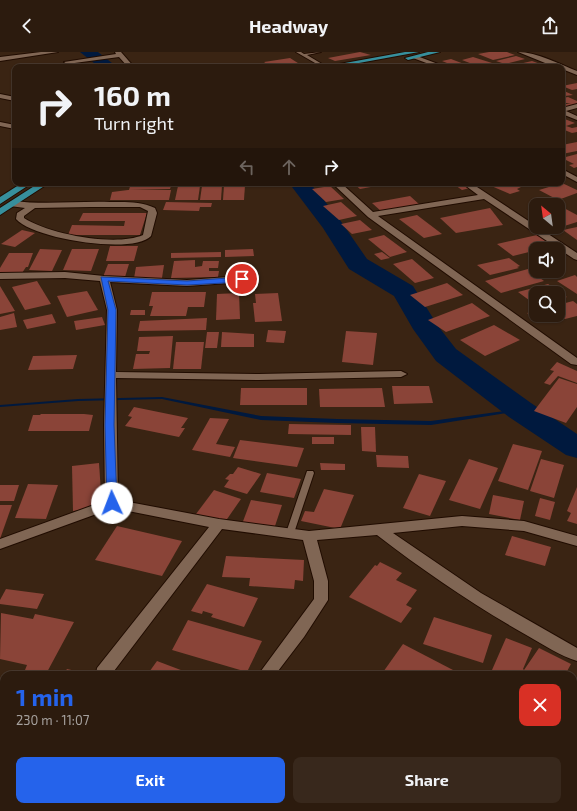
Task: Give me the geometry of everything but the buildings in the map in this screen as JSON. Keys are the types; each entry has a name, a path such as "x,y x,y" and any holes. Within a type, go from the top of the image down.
{"main road":[{"path":"347,64 437,52"},
{"path":"367,64 415,54"},
{"path":"0,201 23,186"},
{"path":"0,212 40,186"}],"street":[{"path":"0,59 55,52"},
{"path":"60,52 70,63 118,54 128,64"},
{"path":"521,52 553,64"},
{"path":"415,54 437,64"},
{"path":"8,65 16,61 17,57"},
{"path":"565,68 577,73"},
{"path":"0,96 12,98"},
{"path":"565,110 577,106"},
{"path":"565,112 577,118"},
{"path":"0,124 12,126"},
{"path":"565,173 577,180"},
{"path":"339,186 371,215 575,362"},
{"path":"470,186 577,257"},
{"path":"371,215 484,196"},
{"path":"13,204 34,206 142,204 152,210 153,213 147,236 142,239 125,241 72,238 59,236 20,219 20,215 34,206"},
{"path":"0,276 65,275 104,279 187,283 242,279"},
{"path":"104,279 112,310 110,425 112,503"},
{"path":"112,375 260,377 401,374"},
{"path":"0,544 112,503 219,524 309,536 462,521 524,526 577,541"},
{"path":"105,671 219,524"},
{"path":"380,530 412,556 482,600 577,655"},
{"path":"269,671 299,633 321,600 321,581 309,536"}],"lane":[{"path":"298,52 320,64"},
{"path":"303,55 319,52"},
{"path":"290,533 310,473"}],"waterway":[{"path":"88,52 105,64"},
{"path":"301,186 332,225 358,264 404,291 426,329 446,355 520,410 577,448"},
{"path":"0,406 78,400 162,398 261,418 431,423 520,410"}],"route":[{"path":"112,503 110,425 112,310 104,279 187,283 242,279"}]}
